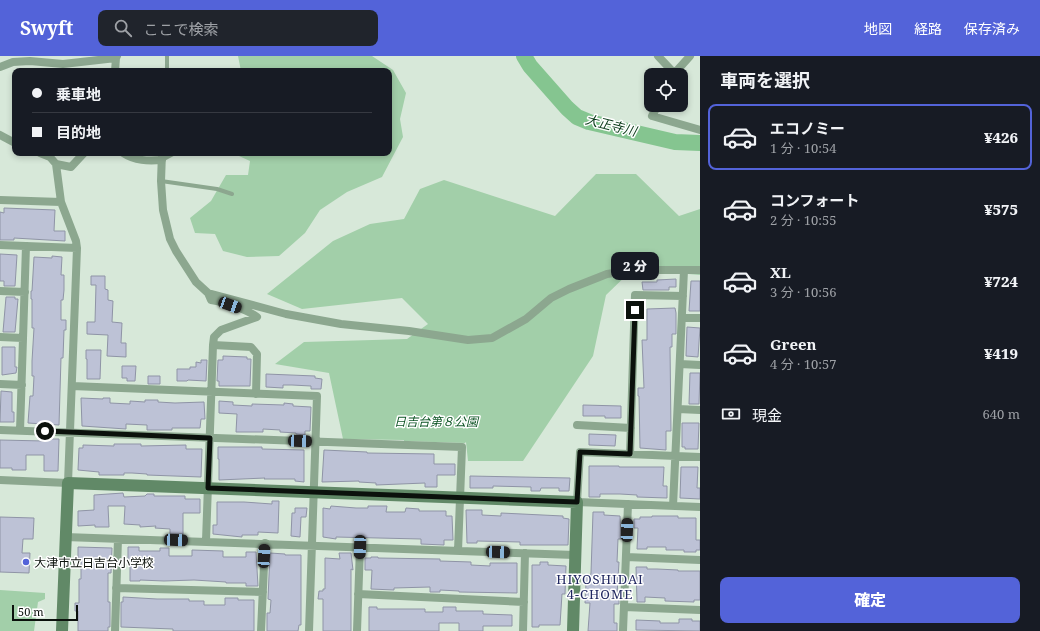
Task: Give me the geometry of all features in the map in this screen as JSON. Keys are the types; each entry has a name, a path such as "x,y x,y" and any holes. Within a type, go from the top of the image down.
{"street":[{"path":"658,56 669,68"},
{"path":"679,68 690,56"},
{"path":"0,61 30,61 63,68 117,57 116,68"},
{"path":"0,67 13,62"},
{"path":"654,112 652,116 700,130"},
{"path":"0,135 12,141"},
{"path":"48,156 56,164 61,202 76,240 77,248 62,631"},
{"path":"56,164 71,167 81,156"},
{"path":"128,156 145,161 162,156 161,181 163,210 170,239 176,251 196,282 208,293 211,300 252,313 257,317 221,330 214,337 206,541"},
{"path":"0,200 61,202"},
{"path":"0,245 77,248"},
{"path":"20,431 26,246"},
{"path":"208,293 309,319 468,340 492,338 526,318 551,298 607,274 633,270 700,270"},
{"path":"674,506 684,270"},
{"path":"0,291 25,292"},
{"path":"630,454 635,295 683,296"},
{"path":"682,318 700,318"},
{"path":"0,337 23,338"},
{"path":"213,345 252,347 257,354 256,394"},
{"path":"680,364 700,364"},
{"path":"0,384 22,385"},
{"path":"72,386 317,396 309,631"},
{"path":"678,410 700,410"},
{"path":"577,425 631,428"},
{"path":"0,430 462,447 458,551"},
{"path":"573,631 580,452 700,458"},
{"path":"0,480 700,507"},
{"path":"623,631 628,504"},
{"path":"66,537 575,555"},
{"path":"115,631 118,539"},
{"path":"261,631 265,544"},
{"path":"357,631 360,547"},
{"path":"523,631 525,553"},
{"path":"626,557 700,560"},
{"path":"116,588 263,592"},
{"path":"358,594 524,602"},
{"path":"624,607 700,610"}],"lane":[{"path":"167,68 168,56"},
{"path":"161,181 217,189 232,194"}],"green space":[{"path":"238,56 372,56 390,68 240,68"},
{"path":"392,69 406,93 400,119 403,137 382,177 347,192 320,210 305,233 279,256 247,257 223,251 215,234 195,233 190,218 211,201 226,175 248,175 250,161 239,156 392,156"},
{"name":"日吉台第８公園","path":"596,174 636,174 679,216 700,209 700,275 633,269 606,295 593,356 523,461 468,461 466,442 343,439 329,373 275,364 304,342 407,339 428,324 402,298 302,309 267,294 333,241 370,224 404,219 420,189 444,180 555,216"},
{"path":"0,590 45,593 45,599 38,602 34,631 0,631"}],"building":[{"path":"4,208 55,210 54,231 65,231 65,241 14,238 14,240 0,240 0,212 4,213"},
{"path":"0,254 17,255 15,286 4,286 4,281 0,281"},
{"path":"52,256 62,257 61,275 64,275 64,290 63,300 61,300 61,320 66,320 66,330 64,330 63,358 61,358 59,425 28,423 30,396 33,396 34,376 32,376 34,328 32,328 31,291 34,257 52,258"},
{"path":"91,276 105,276 105,289 108,290 108,300 113,301 112,322 122,323 121,343 126,343 126,357 107,356 108,335 87,334 87,322 95,322 96,285 91,285"},
{"path":"676,279 676,287 669,287 669,290 643,290 642,282 657,282 657,280"},
{"path":"691,281 700,281 700,311 689,311"},
{"path":"6,297 15,297 15,299 18,299 15,332 3,332"},
{"path":"675,308 676,334 672,334 672,347 670,347 671,431 666,431 666,450 640,448 638,388 644,388 642,340 647,340 647,309"},
{"path":"687,327 700,328 698,357 686,356"},
{"path":"2,347 15,347 15,367 17,367 16,373 2,375"},
{"path":"86,350 101,350 100,379 87,379"},
{"path":"223,356 247,357 247,359 251,359 250,386 219,386 219,381 217,381 218,360 223,360"},
{"path":"201,360 207,360 206,381 177,381 177,369 190,369 190,367 196,367 196,362 201,363"},
{"path":"122,366 136,366 135,381 127,381 127,378 122,378"},
{"path":"690,373 700,373 699,404 689,404"},
{"path":"266,374 315,376 315,378 322,379 321,389 311,389 311,386 292,385 283,385 283,388 266,387"},
{"path":"148,376 160,376 160,384 148,384"},
{"path":"1,391 12,392 12,412 14,412 14,422 0,422"},
{"path":"81,398 110,398 110,403 130,404 130,401 145,402 145,400 158,400 158,402 175,403 204,402 205,419 201,419 200,428 172,428 172,430 147,430 147,425 126,424 126,429 82,426"},
{"path":"219,401 233,402 233,405 284,405 284,403 293,404 293,406 311,407 310,431 305,431 305,435 280,432 280,430 263,429 263,432 236,432 237,414 219,413"},
{"path":"583,405 621,406 621,418 583,416"},
{"path":"682,423 699,423 698,449 685,449 685,447 682,447"},
{"path":"589,434 616,435 615,446 589,445"},
{"path":"44,439 59,439 58,471 44,471 44,455 26,455 26,470 0,468 0,440 44,441"},
{"path":"114,444 141,444 141,446 186,445 186,449 202,449 201,477 132,473 124,473 124,475 99,475 99,472 78,470 79,448 83,448 83,445 114,446"},
{"path":"218,447 262,447 262,449 304,450 304,482 295,481 295,479 264,479 265,478 219,480"},
{"path":"324,450 367,453 434,454 434,464 455,464 455,475 437,475 437,487 425,487 425,483 376,485 376,483 359,481 322,482"},
{"path":"589,466 664,467 663,486 667,486 667,498 637,497 637,495 620,494 600,494 600,497 589,497"},
{"path":"681,467 698,467 697,488 700,488 700,499 680,498"},
{"path":"470,476 570,478 569,491 559,491 559,488 541,488 540,491 531,491 531,487 493,486 493,488 470,488"},
{"path":"123,493 124,497 154,494 154,496 185,496 185,499 200,499 200,513 183,513 183,534 170,534 170,529 155,528 156,526 140,527 140,525 124,524 125,506 108,506 109,527 95,527 95,525 78,526 78,511 94,510 94,495"},
{"path":"272,501 279,501 278,533 258,532 258,535 242,535 242,537 213,534 213,525 217,525 217,502 272,504"},
{"path":"331,506 368,508 368,506 387,506 386,512 405,512 406,508 419,509 419,511 446,511 446,516 452,516 453,540 444,540 444,545 421,544 421,539 336,537 336,539 323,537 323,508 330,509"},
{"path":"295,508 307,508 306,517 301,517 300,537 291,536 292,513 295,513"},
{"path":"466,510 482,510 482,515 501,516 501,513 563,516 563,518 569,519 568,545 520,545 520,542 477,541 477,543 467,543"},
{"path":"593,512 604,512 604,515 620,516 621,539 618,539 617,562 619,562 617,595 619,595 619,604 614,604 614,623 617,623 617,631 588,631 590,603 585,603 586,584 584,584 584,577 590,577 591,573"},
{"path":"652,516 696,518 696,540 700,540 700,550 696,550 696,552 684,552 684,550 666,550 666,547 647,547 647,549 637,549 638,528 634,528 634,519"},
{"path":"0,517 34,518 33,539 23,539 22,553 30,553 29,573 0,572"},
{"path":"78,547 112,548 111,573 108,573 110,627 108,627 108,631 78,631 78,611 75,611 75,603 79,603 81,558 78,558"},
{"path":"128,547 139,547 139,551 160,551 160,548 169,548 169,556 192,556 192,550 223,551 223,557 246,557 246,552 256,552 258,586 246,586 246,583 194,580 130,581 130,559 128,559"},
{"path":"270,553 301,555 301,625 299,625 298,631 267,631 267,613 270,613 271,600 268,599"},
{"path":"339,553 351,553 353,570 351,569 351,631 323,631 323,599 318,599 319,591 323,591 323,589 325,589 325,558 340,559"},
{"path":"365,558 440,559 440,561 471,562 471,565 490,566 490,563 517,563 517,593 459,592 440,590 440,592 430,592 430,587 394,588 394,590 371,589 372,570 365,570"},
{"path":"540,562 548,562 548,565 566,566 565,594 562,594 560,625 539,625 539,627 532,627 532,565 540,565"},
{"path":"636,567 678,571 700,571 700,600 694,600 694,602 665,601 665,598 645,597 645,602 637,602"},
{"path":"123,597 189,599 189,601 204,601 204,605 225,605 225,598 254,600 254,631 173,631 173,629 121,627 121,602 123,602"},
{"path":"369,607 377,607 377,609 425,609 425,612 443,612 443,607 456,607 456,611 483,611 483,614 512,615 512,626 483,626 483,631 459,631 459,623 439,623 439,631 369,631"},
{"path":"679,619 692,619 692,621 700,621 700,631 636,630 636,620 660,621 660,623 679,623"}],"waterway":[{"name":"大正寺川","path":"524,56 530,66 567,108 577,117 589,122 675,142 700,143"}],"place":[{"name":"大津市立日吉台小学校","path":"26,562"}],"district":[{"name":"HIYOSHIDAI 4-CHOME","path":"600,586"}],"route":[{"path":"45,431 210,438 208,488 577,502 580,452 630,454 635,310"}]}
